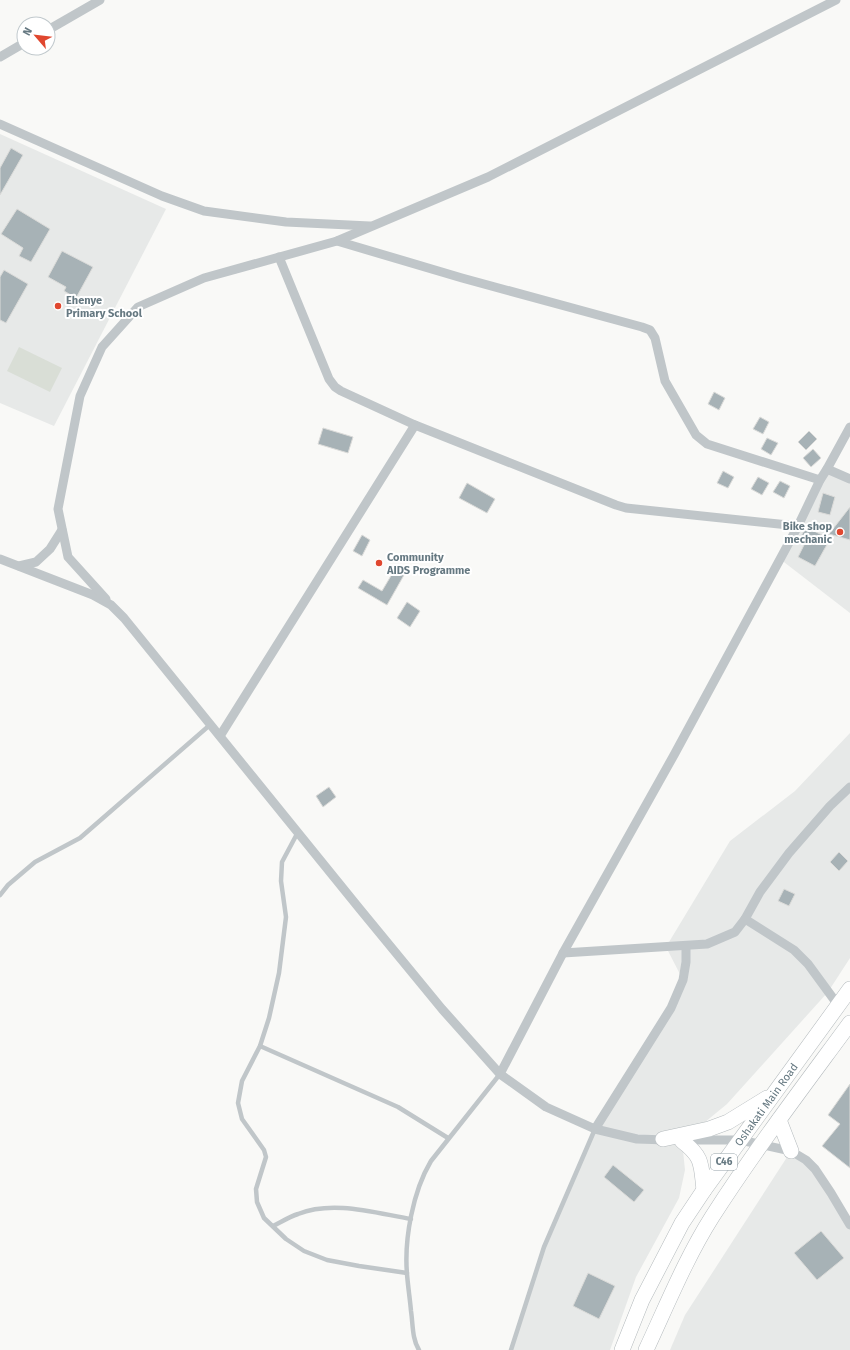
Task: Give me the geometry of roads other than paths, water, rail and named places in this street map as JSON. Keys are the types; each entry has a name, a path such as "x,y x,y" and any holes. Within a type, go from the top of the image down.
{"main road":[{"name":"Oshakati Main Road","path":"622,1350 642,1300 682,1223 772,1095 850,989"},
{"name":"Oshakati Main Road","path":"646,1350 688,1258 712,1217 779,1120 850,1023"},
{"path":"663,1139 709,1130 728,1122 772,1095"},
{"path":"779,1120 791,1151"},
{"path":"682,1141 692,1148 699,1158 702,1166 704,1190"}],"street":[{"path":"56,25 100,0"},
{"path":"836,0 488,177 337,241 204,278 138,307 102,348 80,396 58,509 68,557 124,618 442,1009 500,1074 546,1107 595,1129 637,1139 682,1141 696,1139 740,1140 791,1151 806,1160 815,1169 850,1225"},
{"path":"0,57 16,48"},
{"path":"0,124 162,196 204,211 286,222 373,226"},
{"path":"337,241 462,278 650,330 655,338 665,381 696,435 706,444 820,480"},
{"path":"279,258 329,379 335,387 341,391 414,425 626,508 798,526"},
{"path":"220,736 414,425"},
{"path":"500,1074 563,953 674,755 798,526 820,480 828,469 850,427"},
{"path":"828,469 850,479"},
{"path":"19,566 36,562 50,549 62,530"},
{"path":"0,559 93,595 111,605"},
{"path":"563,953 707,944 720,940 735,932 745,919 760,892 789,853 830,806 850,787"},
{"path":"745,919 794,950 808,964 838,1005"},
{"path":"595,1129 671,1008 683,980 686,962 686,946"}],"lane":[{"path":"0,895 8,885 34,862 80,838 211,724"},
{"path":"298,832 282,862 282,881 286,917 277,980 269,1018 260,1046 242,1081 238,1103 242,1119 264,1150 266,1157 256,1189 257,1202 264,1218 286,1239 304,1251 327,1260 407,1273"},
{"path":"260,1046 398,1107 448,1138"},
{"path":"419,1350 414,1337 407,1273 409,1236 414,1206 426,1170 448,1138 500,1074"},
{"path":"511,1350 544,1247 595,1129"},
{"path":"273,1226 298,1214 324,1208 337,1208 411,1218"}],"place":[{"name":"Ehenye Primary School","path":"58,306"},
{"name":"Bike shop mechanic","path":"840,532"},
{"name":"Community AIDS Programme","path":"379,563"}]}
